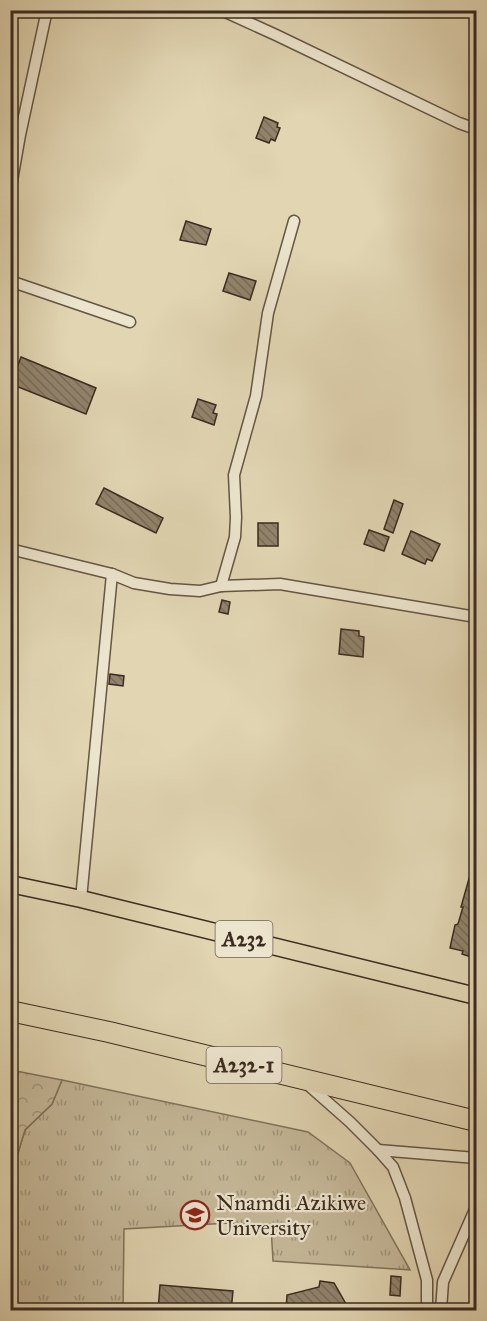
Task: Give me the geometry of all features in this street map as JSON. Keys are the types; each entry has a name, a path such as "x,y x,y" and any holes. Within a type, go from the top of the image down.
{"highway":[{"name":"A232-1","path":"10,1011 477,1121"}],"main road":[{"name":"A232","path":"10,885 81,899 477,996"}],"street":[{"path":"10,192 15,134 46,10"},
{"path":"221,10 459,123 477,129"},
{"path":"221,586 235,537 234,475 256,396 268,313 294,221"},
{"path":"10,281 130,322"},
{"path":"10,549 112,574 134,583 170,589 200,591 221,586 280,584 477,617"},
{"path":"81,899 112,574"},
{"path":"303,1079 393,1167 405,1198 427,1280 427,1311"},
{"path":"378,1150 477,1158"},
{"path":"441,1311 443,1282 477,1207"}],"green space":[{"path":"11,1070 62,1080 52,1104 25,1130 11,1176"},
{"name":"Nnamdi Azikiwe University","path":"62,1080 308,1132 350,1163 410,1270 273,1261 271,1227 230,1223 124,1229 123,1310 11,1310 11,1176 25,1130 52,1104"}],"building":[{"path":"264,117 278,123 277,127 280,128 275,141 271,139 269,143 256,138"},
{"path":"186,221 211,229 206,245 180,240"},
{"path":"229,273 256,281 250,300 223,291"},
{"path":"21,357 96,388 86,414 11,384"},
{"path":"198,399 216,405 213,413 217,414 214,425 192,417"},
{"path":"104,488 163,518 156,533 96,504"},
{"path":"394,500 403,504 393,533 384,529"},
{"path":"258,523 278,523 278,546 258,546"},
{"path":"369,530 389,537 384,551 364,544"},
{"path":"411,531 440,544 432,561 427,559 425,564 402,554"},
{"path":"222,600 230,602 228,614 219,612"},
{"path":"341,629 359,631 359,636 364,637 363,657 339,654"},
{"path":"110,674 124,676 123,686 109,684"},
{"path":"474,861 477,861 477,959 462,954 463,951 450,948"},
{"path":"391,1276 401,1277 400,1296 390,1295"},
{"path":"320,1281 334,1283 346,1304 329,1308 329,1311 286,1311 287,1295 319,1287"},
{"path":"160,1285 233,1291 231,1311 158,1311"}],"place":[{"name":"Nnamdi Azikiwe University","path":"195,1215"}]}
